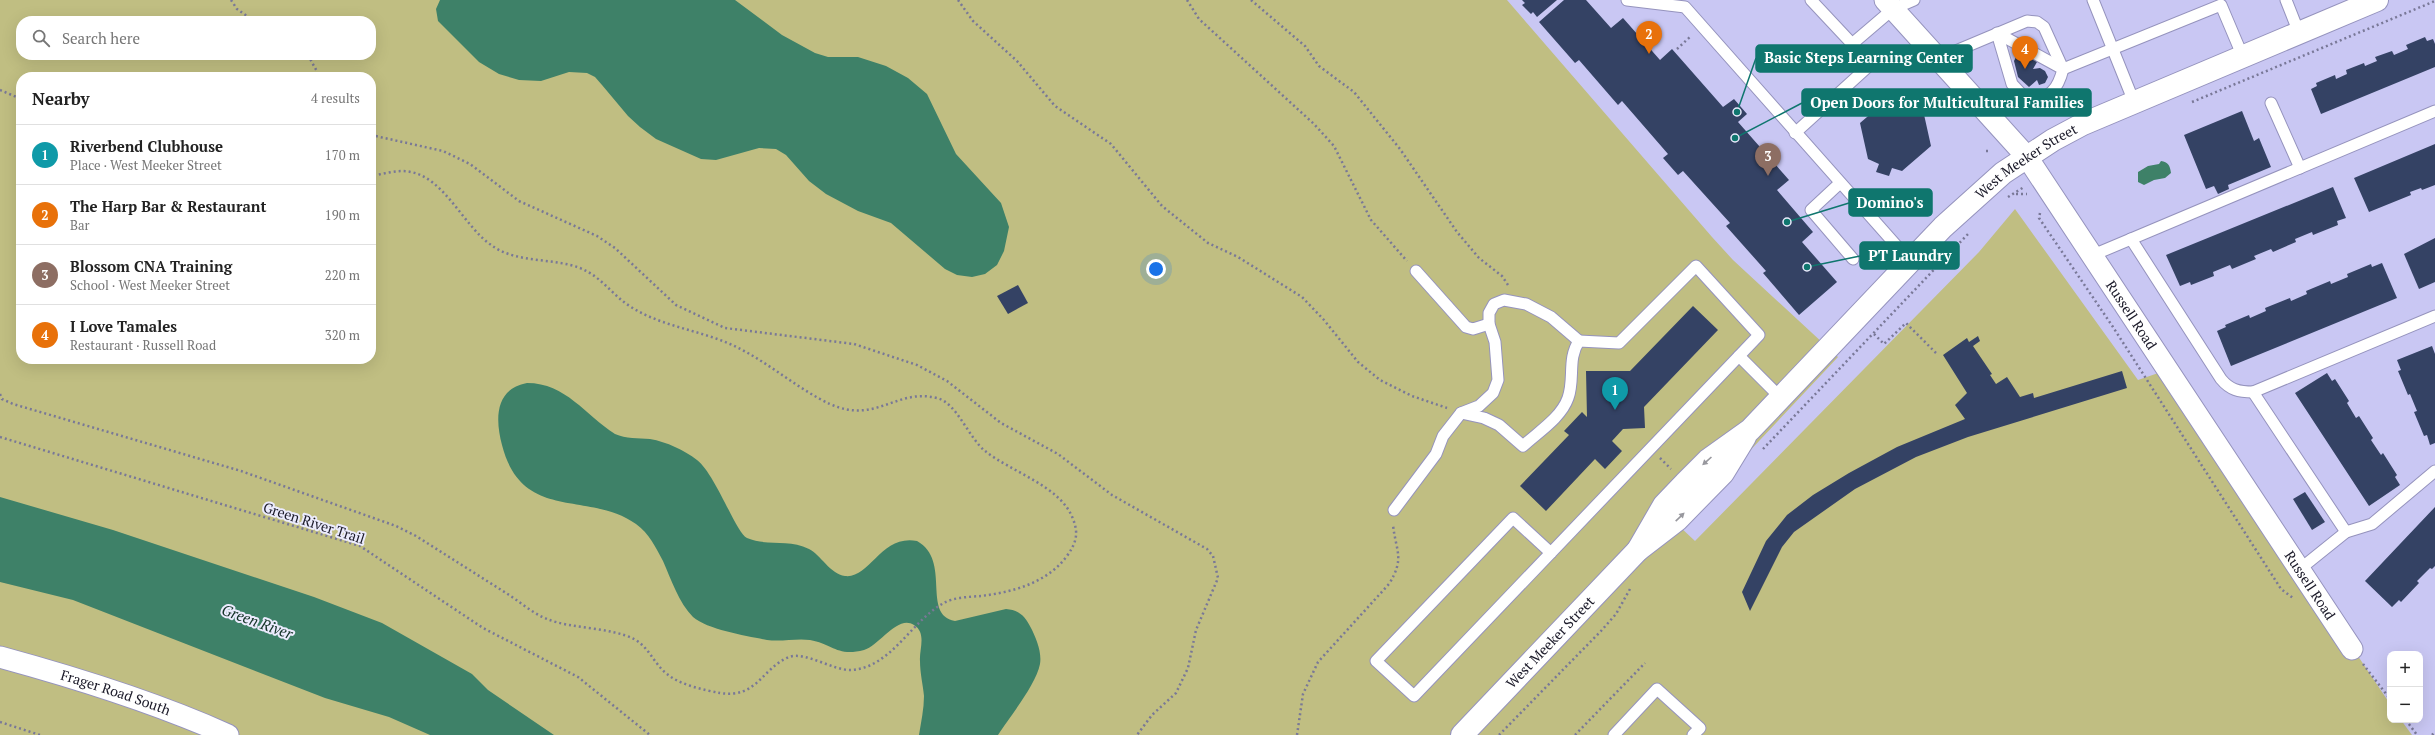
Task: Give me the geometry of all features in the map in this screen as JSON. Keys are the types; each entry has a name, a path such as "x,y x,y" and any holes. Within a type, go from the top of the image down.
{"main road":[{"name":"West Meeker Street","path":"1462,735 1638,550 1664,505 1708,460 1750,430 1910,261 1989,184 2027,157 2083,124 2299,33 2366,2"}],"street":[{"name":"Russell Road","path":"1889,4 2027,157 2352,649"},
{"name":"Frager Road South","path":"0,657 126,696 193,720 228,735"}],"lane":[{"path":"1627,0 1685,7 1910,261"},
{"path":"1795,132 1871,64 1811,0"},
{"path":"1852,44 1889,4 1914,0"},
{"path":"2093,0 2134,102"},
{"path":"2286,0 2299,33"},
{"path":"2063,69 2225,3 2243,57"},
{"path":"1939,58 1997,33 2027,21 2036,22 2044,27 2063,69 2058,86 2043,97 2028,101 2012,84 1997,33"},
{"path":"1997,33 2063,69"},
{"path":"2272,103 2300,168"},
{"path":"2093,255 2435,111"},
{"path":"1840,183 1812,210 1853,259"},
{"path":"2131,239 2221,379 2228,387 2239,392 2253,392 2435,316"},
{"path":"1394,510 1436,454 1443,436 1461,413 1479,406 1493,393 1498,380 1495,342 1489,324 1489,313 1494,304 1504,300 1526,304 1551,317 1579,341 1619,343 1696,266 1759,335 1652,449 1414,696 1376,661 1513,518 1551,553"},
{"path":"1416,271 1466,327 1473,329 1489,324"},
{"path":"1461,413 1484,418 1499,425 1523,446 1563,410 1568,397 1573,350 1579,341"},
{"path":"1739,356 1781,398"},
{"path":"2253,392 2346,532"},
{"path":"2300,569 2346,532 2372,524 2435,471"},
{"path":"1614,735 1657,689 1700,728 1693,735"}],"path":[{"path":"231,0 236,9 246,16"},
{"path":"958,0 973,21 1017,61 1055,106 1111,144 1168,211 1208,243 1244,261 1302,297 1324,320 1358,362 1380,380 1412,396 1461,413"},
{"path":"1187,0 1199,19 1314,124 1334,146 1371,220 1416,271"},
{"path":"1251,0 1305,46 1319,66 1354,92 1370,110 1400,149 1457,232 1479,258 1502,276 1518,302"},
{"path":"2184,105 2435,1"},
{"path":"1677,49 1682,45"},
{"path":"311,60 317,72"},
{"path":"0,90 16,96"},
{"path":"376,136 443,151 470,164 519,201 597,236 615,248 676,305 706,321 725,328 854,344 918,365 948,381 1001,423 1058,454 1112,495 1207,548 1213,556 1218,578 1196,630 1188,668 1176,693 1152,715 1137,735"},
{"path":"0,394 2,399 13,404 240,471 396,526 416,536 547,619 632,638 647,649 667,674 695,686 722,693 742,692 749,690 786,658 796,655 850,671 880,660 942,604 955,599 1014,590 1037,581 1058,568 1076,541 1077,531 1066,502 989,454 974,442 950,405 943,399 921,396 877,409 860,412 845,410 829,404 735,346 702,333 663,322 633,308 598,277 577,267 508,253 495,248 467,223 439,188 422,176 408,171 376,175"},
{"path":"2024,187 2016,194 2030,196"},
{"path":"2041,209 2039,218 2113,327 2281,589 2298,602 2325,608"},
{"path":"1874,334 1884,344 1906,323 1936,352"},
{"name":"Green River Trail","path":"0,438 360,546 484,628 578,677 650,735"},
{"path":"1652,449 1672,470"},
{"path":"1297,735 1303,694 1318,662 1389,584 1398,569 1399,555 1392,526 1394,510"},
{"path":"2352,649 2387,695"},
{"path":"1575,735 1645,663"},
{"path":"0,722 40,735"},
{"path":"2408,723 2417,735"},
{"path":"2432,735 2435,732"}],"shaded area":[{"path":"0,0 1507,0 1733,260 1838,357 1679,526 1695,541 1979,252 2015,209 2138,380 2167,370 2387,700 2387,723 2403,723 2412,735 0,735"}],"water":[{"path":"440,0 735,0 782,35 815,53 828,57 858,57 886,66 908,78 927,94 956,154 1001,203 1009,227 1004,251 997,265 985,274 972,277 957,275 945,269 891,223 858,211 826,194 809,181 786,155 776,149 759,148 716,160 701,159 656,139 640,127 628,116 595,77 587,73 569,72 541,81 519,80 499,74 479,62 438,21 436,9"},
{"path":"2161,161 2168,164 2171,173 2165,178 2154,180 2144,185 2138,182 2138,172 2148,166 2159,164"},
{"path":"527,383 541,384 564,394 619,436 650,439 663,442 692,456 704,467 737,526 742,534 747,538 755,541 793,544 809,549 818,555 835,572 845,576 854,575 862,571 885,550 894,544 905,541 917,541 927,550 933,561 937,598 940,609 945,617 955,621 1006,609 1018,612 1026,620 1037,641 1040,659 1038,672 1028,691 998,735 919,735 924,696 920,665 922,642 920,632 914,625 908,623 902,624 895,627 870,647 855,652 847,652 810,640 767,640 750,637 708,626 700,622 693,617 684,605 658,551 641,528 617,514 598,508 558,501 541,495 525,485 512,469 502,445 498,425 498,416 503,398 516,386"},
{"name":"Green River","path":"0,497 113,530 314,597 382,623 472,674 488,690 554,735 430,735 389,717 325,698 73,600 0,582"}],"building":[{"path":"1522,0 1557,0 1537,17 1533,12 1531,14 1522,5 1525,3"},
{"path":"1564,0 1586,0 1611,28 1623,18 1660,60 1672,49 1723,107 1734,99 1747,114 1738,122 1789,180 1777,190 1813,232 1802,242 1837,282 1799,315 1763,273 1766,271 1726,226 1730,223 1683,171 1678,175 1663,158 1668,154 1622,101 1618,105 1579,60 1575,63 1539,22"},
{"path":"2425,37 2427,41 2433,39 2435,44 2435,67 2321,114 2311,89 2317,86 2316,83 2335,75 2336,79 2347,74 2346,70 2364,63 2365,66 2377,61 2375,57 2392,51 2394,55 2408,49 2406,45"},
{"path":"2025,50 2033,53 2037,62 2033,69 2040,68 2045,71 2048,77 2045,83 2039,85 2037,80 2029,87 2018,77 2014,61 2018,53"},
{"path":"1888,99 1923,110 1931,146 1902,171 1892,168 1889,176 1876,172 1879,164 1868,159 1860,123"},
{"path":"2242,111 2254,141 2259,138 2271,167 2228,185 2229,189 2218,194 2214,186 2206,189 2184,135"},
{"path":"2435,144 2435,185 2422,190 2421,188 2410,192 2411,195 2369,212 2354,178"},
{"path":"2333,187 2346,218 2337,221 2338,225 2313,235 2312,232 2295,239 2296,242 2273,252 2271,249 2254,256 2256,259 2232,269 2230,265 2213,272 2214,276 2191,285 2190,282 2180,286 2166,255"},
{"path":"2435,238 2435,282 2419,289 2404,254"},
{"path":"2382,263 2397,298 2231,366 2217,331 2226,327 2225,325 2249,315 2250,318 2266,311 2265,308 2290,298 2291,301 2307,294 2306,291 2330,281 2331,284 2348,277 2347,274 2371,264 2372,267"},
{"path":"1018,285 1028,303 1008,314 997,296"},
{"path":"1693,306 1718,330 1644,407 1645,428 1623,429 1612,441 1622,451 1605,469 1595,459 1546,511 1520,486 1569,435 1564,431 1582,412 1587,417 1586,371 1630,371"},
{"path":"1978,336 1980,341 1973,346 1992,374 1990,375 1996,384 2007,377 2020,397 2033,393 2034,398 2122,371 2127,388 1968,437 1916,457 1855,489 1794,532 1782,547 1750,611 1742,592 1766,541 1787,515 1813,495 1849,473 1897,447 1965,419 1955,405 1967,393 1943,355 1967,338 1969,342"},
{"path":"2432,346 2435,354 2435,443 2430,445 2427,435 2424,436 2414,412 2417,411 2410,394 2408,395 2398,371 2401,370 2397,360"},
{"path":"2327,373 2332,381 2335,379 2349,401 2347,403 2356,418 2359,416 2373,438 2371,440 2381,455 2383,453 2397,475 2395,477 2400,485 2369,506 2295,393"},
{"path":"2305,492 2325,522 2312,530 2293,499"},
{"path":"2435,507 2435,566 2432,569 2430,568 2417,581 2419,583 2401,602 2399,600 2392,607 2365,581"}],"place":[{"name":"The Harp Bar & Restaurant","path":"1649,54"},
{"name":"I Love Tamales","path":"2025,69"},
{"name":"Basic Steps Learning Center","path":"1737,112"},
{"name":"Open Doors for Multicultural Families","path":"1735,138"},
{"name":"Blossom CNA Training","path":"1768,176"},
{"name":"Domino's","path":"1787,222"},
{"name":"PT Laundry","path":"1807,267"},
{"name":"Riverbend Clubhouse","path":"1615,410"}]}
